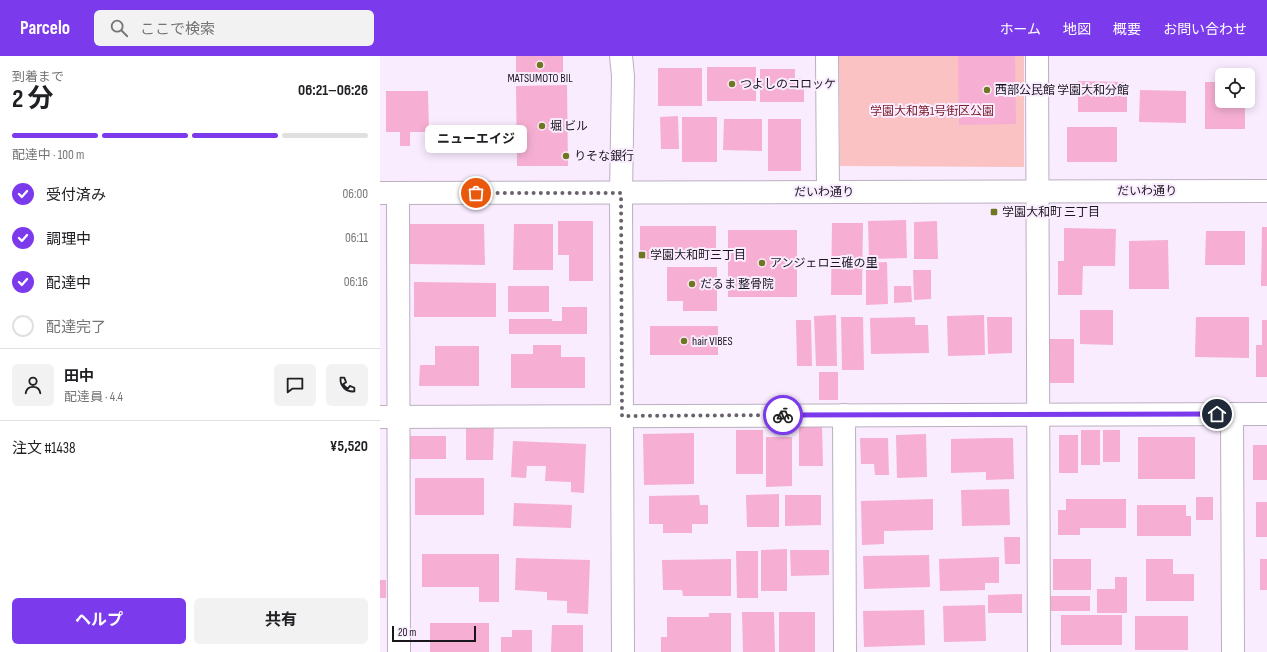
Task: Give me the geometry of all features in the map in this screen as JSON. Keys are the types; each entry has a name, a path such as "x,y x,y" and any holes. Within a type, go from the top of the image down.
{"street":[{"path":"621,56 623,76 621,193 623,652"},
{"path":"827,56 828,192"},
{"path":"1037,56 1039,652"},
{"name":"だいわ通り","path":"389,193 1267,191"},
{"path":"389,193 389,416 398,652"},
{"path":"1232,414 1233,652"},
{"path":"389,416 1267,414"},
{"path":"844,415 845,652"}],"green space":[{"name":"学園大和第1号街区公園","path":"839,56 1024,56 1024,167 840,166"}],"building":[{"name":"MATSUMOTO BIL","path":"516,56 563,56 563,74 516,73"},
{"name":"西部公民館 学園大和分館","path":"958,56 1015,56 1016,124 959,125"},
{"name":"つよしのコロッケ","path":"707,67 756,67 756,101 707,101"},
{"path":"658,68 702,68 702,106 658,106"},
{"path":"760,69 795,69 795,78 804,78 804,102 760,102"},
{"path":"1078,81 1127,82 1127,112 1078,112"},
{"path":"1205,82 1215,82 1215,108 1245,108 1245,129 1205,129"},
{"name":"堀 ビル","path":"567,85 568,166 517,166 516,86"},
{"path":"1140,90 1186,91 1186,123 1139,122"},
{"path":"386,91 428,91 429,132 410,132 410,146 400,146 400,132 386,132"},
{"path":"678,116 679,149 661,149 660,117"},
{"path":"682,117 717,117 717,162 682,162"},
{"path":"724,119 762,119 762,151 723,150"},
{"path":"768,119 801,119 801,171 768,171"},
{"path":"1067,127 1117,127 1117,162 1067,162"},
{"path":"906,220 907,258 869,259 868,221"},
{"path":"558,221 593,221 593,281 569,281 569,255 558,255"},
{"path":"937,221 938,259 914,259 914,222"},
{"path":"832,223 863,223 862,295 831,295"},
{"path":"410,224 484,224 485,265 410,264"},
{"path":"514,224 553,224 553,270 513,270"},
{"path":"640,226 716,226 716,259 640,259"},
{"path":"1262,227 1267,227 1267,286 1261,286"},
{"path":"1064,228 1116,229 1115,266 1083,266 1082,295 1058,295 1058,261 1064,261"},
{"name":"アンジェロ三碓の里","path":"728,230 797,230 797,297 728,297"},
{"path":"1206,231 1245,231 1245,265 1205,265"},
{"path":"1168,240 1169,289 1129,289 1129,241"},
{"path":"887,262 888,304 866,305 866,263"},
{"name":"だるま 整骨院","path":"667,267 717,267 717,311 683,311 683,301 667,301"},
{"path":"913,270 931,270 931,299 914,300"},
{"path":"414,282 496,283 496,317 414,317"},
{"path":"508,286 549,286 549,312 508,312"},
{"path":"894,286 911,286 912,302 894,303"},
{"path":"562,307 587,307 587,334 509,334 509,319 552,319 552,321 562,321"},
{"path":"1080,310 1113,310 1113,345 1080,344"},
{"path":"836,315 837,366 816,366 814,316"},
{"path":"984,315 985,355 948,356 947,316"},
{"path":"841,317 863,317 864,370 842,370"},
{"path":"915,317 915,325 928,325 929,353 871,354 870,318"},
{"path":"987,317 1012,317 1012,353 988,354"},
{"path":"1196,317 1249,317 1249,358 1195,357"},
{"path":"796,320 811,320 812,366 797,366"},
{"path":"1262,320 1267,320 1267,377 1256,377 1256,345 1262,345"},
{"name":"hair VIBES","path":"650,326 718,326 718,355 650,355"},
{"path":"1046,339 1074,339 1074,383 1046,383"},
{"path":"533,345 561,345 561,357 585,357 585,388 511,388 511,354 533,354"},
{"path":"435,346 479,346 479,386 419,386 420,365 435,365"},
{"path":"819,372 838,372 838,400 819,400"},
{"path":"466,425 494,425 493,460 466,460"},
{"path":"822,426 823,466 799,466 799,427"},
{"path":"736,430 763,430 763,474 736,474"},
{"path":"1081,430 1100,430 1100,465 1081,465"},
{"path":"1103,430 1120,430 1120,462 1103,462"},
{"path":"694,433 694,484 644,485 643,434"},
{"path":"926,434 927,477 897,478 896,435"},
{"path":"1059,435 1078,435 1078,473 1059,473"},
{"path":"409,436 446,436 446,459 409,459"},
{"path":"766,437 792,437 792,486 766,487"},
{"path":"1138,437 1195,437 1195,479 1138,479"},
{"path":"860,438 888,438 889,475 875,475 874,464 861,464"},
{"path":"1013,438 1014,479 986,480 986,472 951,473 951,439"},
{"path":"513,441 586,444 584,493 571,492 571,482 545,481 546,466 527,466 526,478 511,477"},
{"path":"1253,445 1267,445 1267,480 1253,480"},
{"path":"415,478 484,478 484,515 415,515"},
{"path":"1009,489 1010,525 962,526 961,490"},
{"path":"779,494 779,527 747,527 746,495"},
{"path":"699,495 700,505 708,505 708,524 692,524 692,533 663,533 663,524 649,524 649,496"},
{"path":"785,495 821,495 821,525 785,526"},
{"path":"1196,497 1213,497 1213,520 1196,520"},
{"path":"933,499 933,530 884,531 884,544 862,545 861,501"},
{"path":"1066,499 1126,499 1126,528 1080,528 1080,535 1058,535 1058,510 1066,510"},
{"path":"1256,502 1267,502 1267,537 1256,537"},
{"path":"514,503 572,505 571,528 513,526"},
{"path":"1137,505 1186,505 1186,516 1191,516 1191,536 1137,536"},
{"path":"1004,537 1020,537 1020,564 1005,564"},
{"path":"787,549 787,591 761,591 761,550"},
{"path":"790,550 829,550 829,575 791,576"},
{"path":"736,551 758,551 758,598 737,598"},
{"path":"422,554 499,554 499,602 479,602 479,587 422,587"},
{"path":"929,555 930,587 864,589 863,556"},
{"path":"999,557 999,583 985,583 985,590 940,591 939,559"},
{"path":"516,558 590,560 588,614 567,613 567,601 547,600 547,592 515,590"},
{"path":"731,559 731,596 683,596 682,590 663,590 662,560"},
{"path":"1053,559 1091,559 1091,590 1053,590"},
{"path":"1146,559 1173,559 1173,574 1194,574 1194,601 1146,601"},
{"path":"1260,559 1267,559 1267,590 1260,590"},
{"path":"1115,577 1127,577 1127,613 1097,613 1097,589 1115,589"},
{"path":"380,580 386,580 386,598 380,598"},
{"path":"1022,594 1022,613 988,613 988,595"},
{"path":"1050,596 1090,596 1090,611 1050,611"},
{"path":"985,605 986,641 944,642 943,606"},
{"path":"924,610 925,645 864,647 863,611"},
{"path":"742,612 774,612 775,652 743,652"},
{"path":"779,612 815,612 815,652 779,652"},
{"path":"709,613 731,613 731,652 661,652 661,637 667,637 667,617 709,617"},
{"path":"1061,615 1122,615 1122,645 1061,645"},
{"path":"1135,616 1188,616 1188,650 1135,650"},
{"path":"430,623 489,623 489,652 430,652"},
{"path":"552,625 583,625 583,652 551,652"},
{"path":"512,630 532,630 532,652 501,652 501,637 512,637"}],"way so far":[{"path":"476,193 621,193 622,416 783,415"}],"place":[{"name":"MATSUMOTO BIL","path":"540,65"},
{"name":"つよしのコロッケ","path":"732,84"},
{"name":"西部公民館 学園大和分館","path":"987,90"},
{"name":"堀 ビル","path":"542,126"},
{"name":"りそな銀行","path":"566,156"},
{"name":"ニューエイジ","path":"476,193"},
{"name":"学園大和町 三丁目","path":"994,212"},
{"name":"学園大和町三丁目","path":"642,255"},
{"name":"アンジェロ三碓の里","path":"762,263"},
{"name":"だるま 整骨院","path":"692,284"},
{"name":"hair VIBES","path":"684,341"}],"route":[{"path":"783,415 1217,414"}]}
